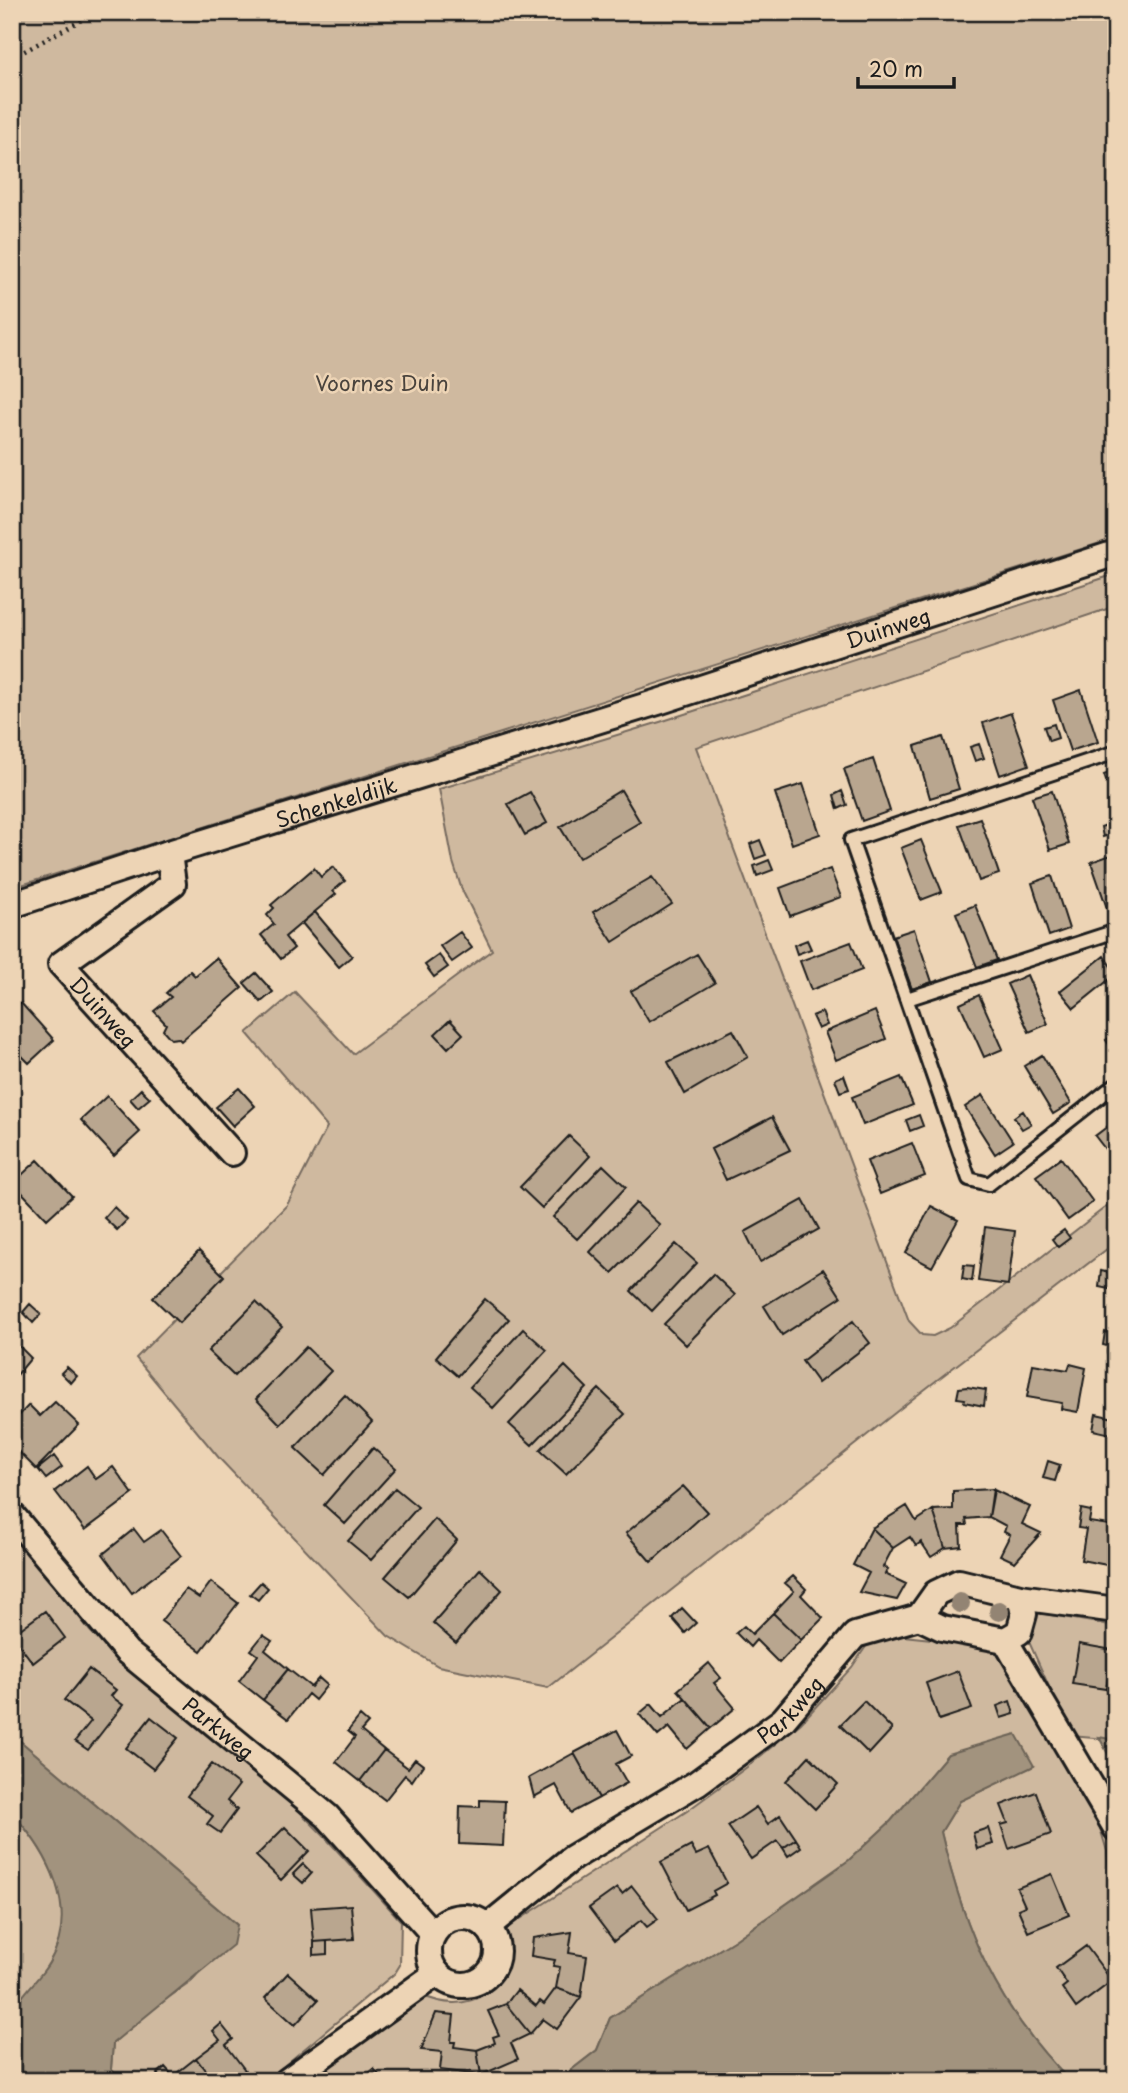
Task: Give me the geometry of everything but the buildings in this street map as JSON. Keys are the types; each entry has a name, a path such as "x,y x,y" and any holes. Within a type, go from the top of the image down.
{"street":[{"name":"Duinweg","path":"660,701 1116,553"},
{"name":"Schenkeldijk","path":"12,905 169,853 660,701"},
{"name":"Duinweg","path":"169,853 173,884 61,964 232,1153"},
{"name":"Parkweg","path":"12,1515 127,1651 327,1816 433,1934"},
{"path":"1020,1597 1024,1614 1019,1632 1005,1640 942,1628 919,1617 936,1593 960,1582 1020,1597 1116,1611"},
{"name":"Parkweg","path":"487,1927 572,1858 697,1783 783,1720 855,1635 919,1617"},
{"path":"1005,1640 1113,1824 1116,1851"},
{"path":"458,1917 479,1921 487,1927 493,1936 496,1957 485,1976 466,1984 455,1984 437,1973 429,1954 433,1934 440,1926 458,1917"},
{"path":"287,2081 437,1973"}],"lane":[{"path":"1116,752 851,840 969,1179 989,1184 1116,1084"},
{"path":"907,999 1116,931"}],"path":[{"path":"12,58 96,12"}],"green space":[{"name":"Voornes Duin","path":"12,12 1116,12 1116,538 12,888"},
{"path":"1116,574 1116,606 696,747 909,1321 922,1335 933,1336 950,1328 1116,1199 1116,1242 915,1397 548,1688 438,1666 388,1636 219,1458 136,1358 287,1205 327,1127 247,1033 295,992 353,1054 492,950 462,890 453,862 439,789 660,722"},
{"path":"12,1530 90,1631 135,1675 268,1780 323,1835 401,1921 400,1965 395,1973 266,2081 121,2081 111,2069 113,2043 146,2013 191,1982 237,1925 12,1734"},
{"path":"1033,1612 1116,1626 1116,1740 1071,1736 1025,1633"},
{"path":"894,1635 1007,1647 1096,1815 1107,1851 1111,1891 1116,1898 1116,2081 1070,2081 1022,2025 987,1966 950,1869 941,1832 960,1801 1033,1766 948,1754 891,1821 849,1860 735,1940 610,2018 597,2050 557,2081 300,2081 421,1995 434,2000 459,2003 482,1996 498,1977 503,1963 504,1936 508,1927 687,1811 747,1767 801,1723 852,1667 869,1642"},
{"path":"12,1813 34,1840 52,1872 62,1906 62,1924 59,1941 50,1961 12,2015"}],"shaded area":[{"path":"12,1734 237,1925 233,1945 113,2043 111,2069 121,2081 12,2081 12,2016 18,2002 49,1963 58,1943 61,1903 48,1864 38,1846 12,1813"},
{"path":"1016,1734 1034,1766 960,1801 941,1832 961,1903 987,1966 1022,2025 1070,2081 557,2081 597,2050 610,2018 735,1940 849,1860 891,1821 948,1754"},
{"path":"1099,1737 1116,1740 1116,1769"}]}
